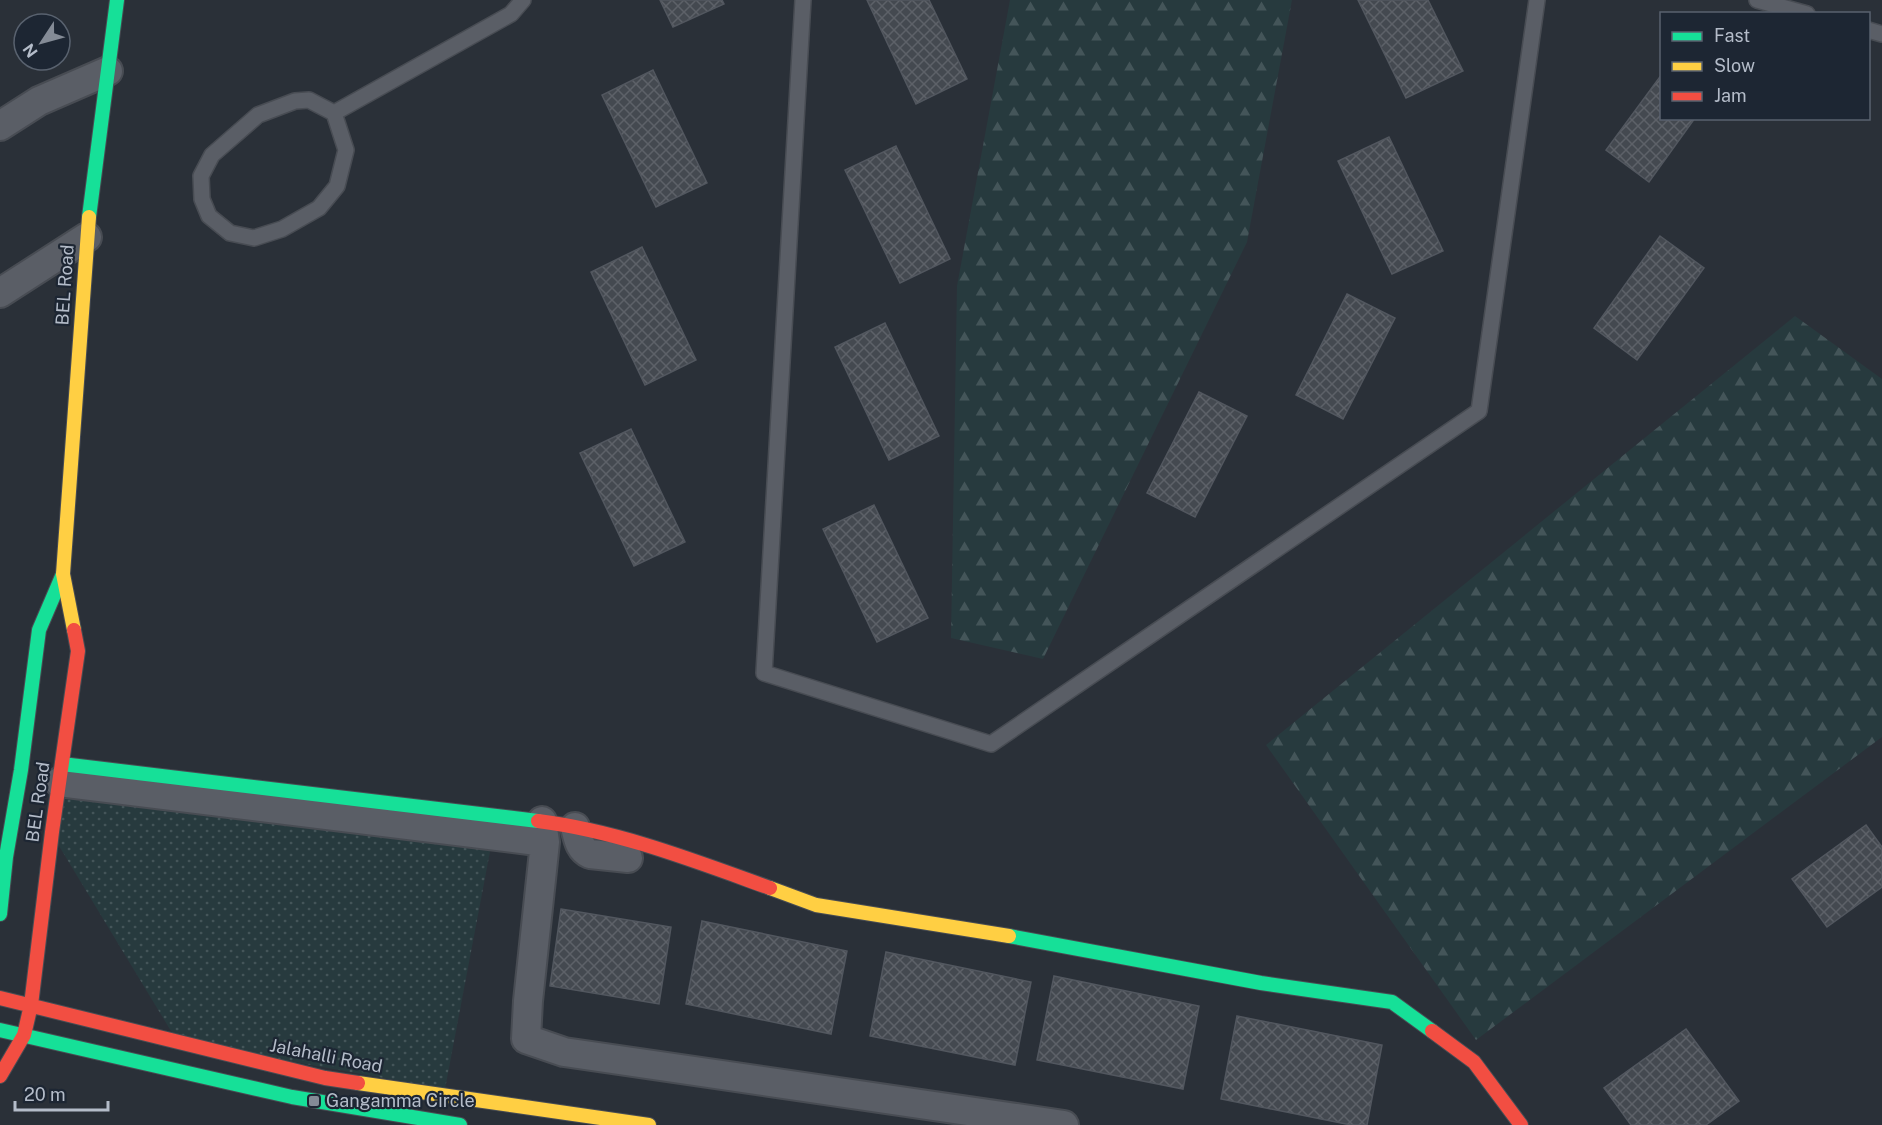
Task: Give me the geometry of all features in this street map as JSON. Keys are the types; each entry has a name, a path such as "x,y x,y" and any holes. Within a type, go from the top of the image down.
{"main road":[{"name":"BEL Road","path":"0,1076 24,1035 31,1005 78,651 63,574 87,237 117,0"},
{"name":"BEL Road","path":"0,914 6,856 21,770 39,630 63,574"},
{"path":"543,831 575,827 624,838 710,866 816,905 1027,939 1261,983 1392,1002 1474,1062 1521,1125"},
{"name":"Jalahalli Road","path":"0,998 325,1078 650,1125"},
{"path":"0,1030 292,1097 361,1118 460,1125"}],"street":[{"path":"0,126 39,102 108,71"},
{"path":"0,293 87,237"},
{"path":"60,773 543,831 526,1039 564,1052 1064,1125"},
{"path":"575,827 585,852 628,858"}],"lane":[{"path":"334,113 511,14 523,0"},
{"path":"802,0 764,673 991,744 1479,411 1537,0"},
{"path":"1757,0 1800,12"},
{"path":"309,100 334,113 346,150 337,186 320,208 282,230 254,238 230,233 209,216 202,199 201,176 212,155 233,135 258,115 295,101 309,100"}],"green space":[{"path":"1010,0 1292,0 1247,242 1043,659 951,638 957,286"},
{"path":"1795,316 1882,379 1882,737 1476,1040 1266,745"},
{"path":"60,793 492,841 445,1089 177,1041 56,841"}],"building":[{"path":"660,0 722,0 724,4 673,27"},
{"path":"867,0 929,0 967,79 916,104"},
{"path":"1358,0 1428,0 1463,71 1406,98"},
{"path":"653,70 707,183 656,207 602,95"},
{"path":"1660,77 1660,120 1694,120 1649,182 1606,150"},
{"path":"1389,137 1443,251 1392,274 1338,161"},
{"path":"896,146 950,259 900,283 845,170"},
{"path":"1660,236 1704,268 1637,360 1594,328"},
{"path":"642,247 696,360 645,385 591,272"},
{"path":"1347,294 1395,318 1343,419 1296,395"},
{"path":"885,323 939,436 889,460 835,347"},
{"path":"1199,392 1247,416 1195,517 1147,493"},
{"path":"631,429 685,542 634,566 580,453"},
{"path":"874,505 928,618 877,642 823,529"},
{"path":"1866,825 1882,847 1882,887 1827,927 1792,879"},
{"path":"561,909 671,927 659,1004 550,986"},
{"path":"702,921 847,951 831,1034 686,1004"},
{"path":"886,952 1031,982 1015,1065 870,1036"},
{"path":"1054,976 1199,1006 1183,1089 1037,1060"},
{"path":"1237,1016 1382,1045 1367,1125 1351,1125 1221,1099"},
{"path":"1686,1029 1739,1101 1706,1125 1631,1125 1604,1088"}],"traffic: fast":[{"path":"89,217 117,0"},
{"path":"0,914 6,857 21,770 39,630 63,574"},
{"path":"62,764 538,821"},
{"path":"1009,936 1261,983 1392,1002 1432,1031"},
{"path":"0,1030 292,1097 460,1125"}],"traffic: slow":[{"path":"74,630 63,574 89,217"},
{"path":"770,888 816,905 1009,936"},
{"path":"358,1083 649,1125"}],"traffic: jam":[{"path":"0,1076 24,1035 31,1005 52,832 78,651 74,630"},
{"path":"538,821 627,839 770,888"},
{"path":"0,998 325,1078 358,1083"},
{"path":"1432,1031 1474,1062 1521,1125"}],"place":[{"name":"Gangamma Circle","path":"314,1101"}]}
